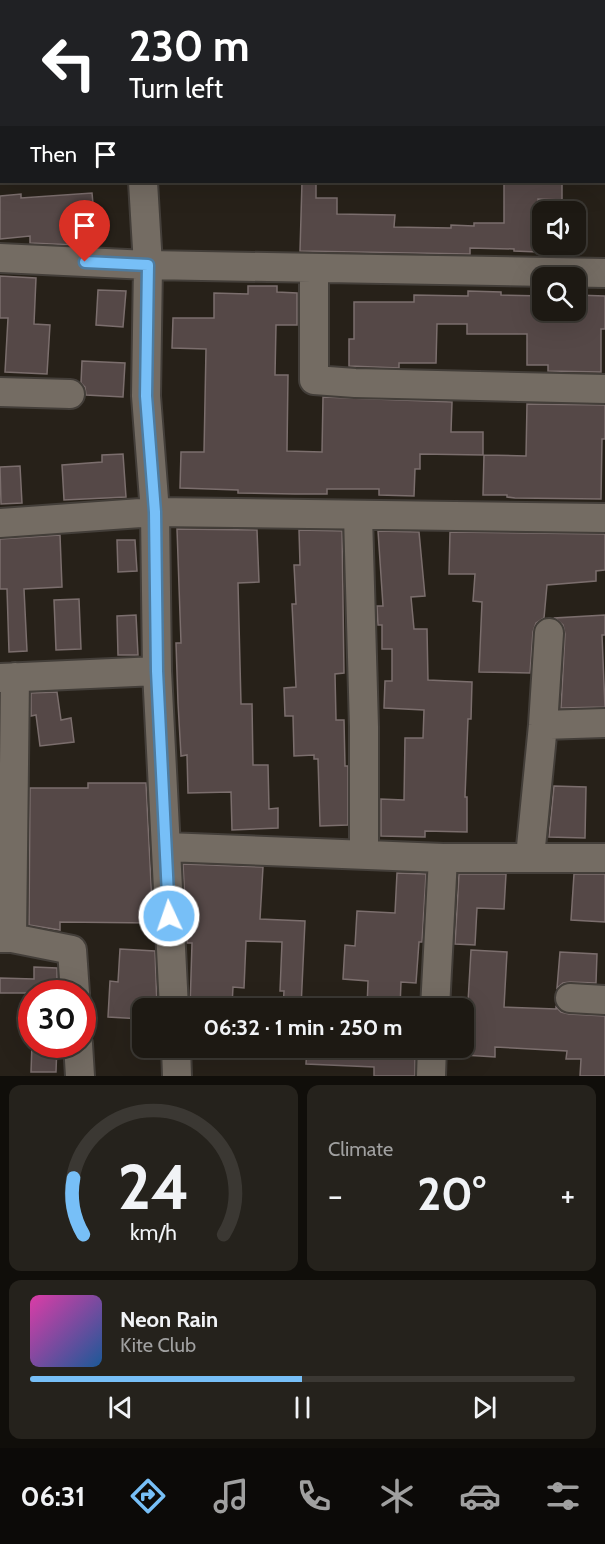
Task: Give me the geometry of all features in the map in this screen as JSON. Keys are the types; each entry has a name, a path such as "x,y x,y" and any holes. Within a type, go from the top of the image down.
{"street":[{"path":"143,183 148,265 146,396 155,512 157,671 174,998"},
{"path":"0,258 148,265 605,273"},
{"path":"314,268 314,380 605,390"},
{"path":"0,392 70,393"},
{"path":"0,523 155,512 605,518"},
{"path":"358,516 364,727 364,854"},
{"path":"530,857 549,633"},
{"path":"74,980 72,950 6,938 7,678 157,671"},
{"path":"543,725 605,723"},
{"path":"166,847 443,858 605,858"},
{"path":"436,998 443,858"},
{"path":"570,998 605,1000"},
{"path":"79,1058 80,1076"},
{"path":"176,1058 177,1076"},
{"path":"431,1076 432,1058"}],"building":[{"path":"302,183 316,183 316,198 337,198 337,214 395,215 394,227 451,228 451,225 474,226 474,223 504,223 504,183 562,183 562,200 532,201 532,252 470,248 470,254 300,251"},
{"path":"92,193 97,246 30,243 30,236 0,239 0,196 21,194 21,198"},
{"path":"0,276 36,278 34,324 50,325 47,374 5,372 8,318 0,318"},
{"path":"248,286 277,286 277,292 297,293 297,325 276,325 275,375 288,375 287,451 322,452 323,397 452,402 451,432 483,432 483,455 420,454 420,469 415,469 414,496 379,495 379,489 327,489 327,494 295,494 238,493 238,490 180,488 181,452 204,452 206,349 172,348 173,318 214,318 214,293 248,294"},
{"path":"98,290 126,291 123,327 96,325"},
{"path":"468,291 532,296 532,321 586,321 586,295 605,296 605,329 601,329 601,372 548,371 548,365 527,365 527,334 467,334 467,324 437,324 436,363 399,363 399,368 349,366 349,339 354,339 354,302 414,302 414,295 468,296"},
{"path":"82,361 125,363 123,397 86,395 85,387 81,383"},
{"path":"527,404 605,405 601,499 515,498 507,497 507,495 483,495 484,455 526,456"},
{"path":"123,454 126,497 64,500 62,465 102,462 102,455"},
{"path":"20,466 22,503 1,504 0,467"},
{"path":"177,529 257,530 259,582 238,583 241,704 252,704 253,765 268,765 269,809 278,808 278,828 232,830 231,792 188,793 187,755 181,756 178,703 176,643 181,643"},
{"path":"299,530 342,531 344,673 335,674 336,720 344,720 345,766 348,766 348,825 320,826 318,759 314,759 314,755 294,756 293,716 285,716 284,688 296,687 292,604 296,604 294,565 300,565"},
{"path":"378,531 419,532 425,596 411,597 414,629 427,629 428,680 472,682 465,797 467,797 467,832 425,831 425,837 381,836 381,799 404,800 405,738 423,738 424,710 384,708 385,681 392,681 392,649 382,649 382,625 378,625 377,606 383,606"},
{"path":"450,532 605,534 605,570 596,571 596,581 547,585 544,618 536,623 533,632 530,673 479,672 482,602 473,601 475,574 449,574"},
{"path":"60,535 62,587 24,589 27,651 9,652 7,589 0,589 0,539"},
{"path":"117,540 135,540 137,571 118,572"},
{"path":"79,599 81,649 56,650 54,600"},
{"path":"136,615 138,655 118,655 117,616"},
{"path":"605,615 605,635 602,635 605,707 561,708 565,634 563,625 555,618"},
{"path":"57,692 61,720 71,718 74,742 40,746 36,715 31,716 31,693"},
{"path":"88,783 146,783 153,923 60,922 60,930 29,925 30,788 88,788"},
{"path":"554,786 586,787 585,838 549,837"},
{"path":"183,864 263,867 260,919 305,921 301,998 284,998 284,991 280,991 282,942 246,941 244,988 233,987 232,998 190,998 192,943 187,943"},
{"path":"397,873 426,874 422,942 419,942 416,983 401,982 400,998 367,998 368,981 343,979 345,945 355,946 357,911 395,913"},
{"path":"459,874 506,874 504,909 477,908 475,945 455,944"},
{"path":"574,874 605,874 605,922 571,920"},
{"path":"120,949 155,951 157,998 132,998 132,1018 108,1017 110,981 118,982"},
{"path":"471,950 507,952 504,1007 556,1009 556,1007 561,1012 569,1014 605,1016 605,1076 580,1076 581,1059 566,1059 567,1051 495,1047 495,1057 474,1056 474,998 468,998"},
{"path":"560,952 597,954 596,983 570,982 563,983 557,988"},
{"path":"34,967 57,968 57,980 18,980 18,993 0,993 0,978 34,979"},
{"path":"32,1058 56,1058 56,1072 31,1072"},
{"path":"306,1058 415,1058 415,1076 374,1076 374,1067 306,1064"}],"route":[{"path":"85,262 148,265 146,396 155,512 157,671 169,916"}]}
